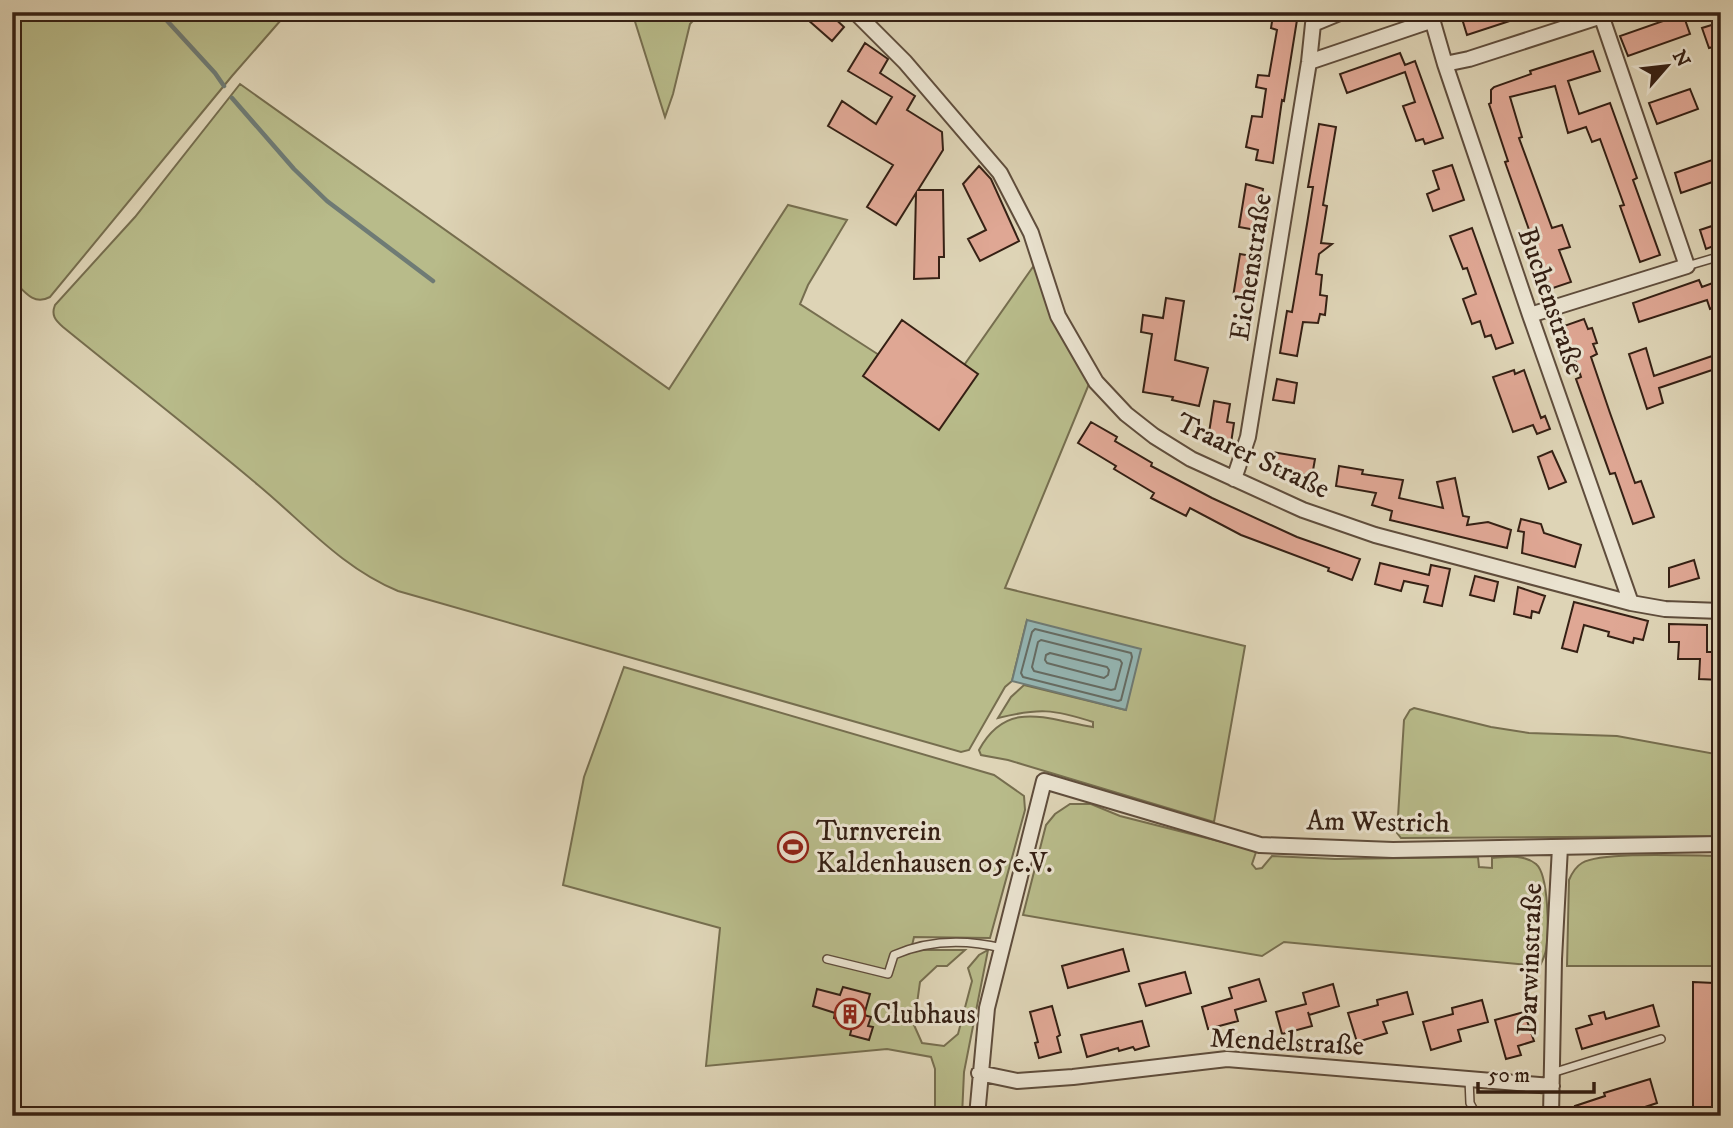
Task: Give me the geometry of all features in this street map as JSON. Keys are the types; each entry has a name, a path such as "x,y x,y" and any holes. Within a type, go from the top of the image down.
{"street":[{"name":"Traarer Straße","path":"855,12 905,62 1000,173 1031,233 1058,316 1096,382 1126,414 1154,436 1191,459 1303,510 1376,535 1631,603 1665,609 1721,611"},
{"name":"Eichenstraße","path":"1234,479 1248,437 1313,24 1342,12"},
{"path":"1444,64 1469,60 1605,14 1687,266 1530,315"},
{"path":"1309,62 1432,16"},
{"name":"Buchenstraße","path":"1432,16 1444,64 1631,603"},
{"name":"Am Westrich","path":"1002,948 1044,780 1260,845 1393,849 1721,844"},
{"name":"Darwinstraße","path":"1551,1116 1560,847"},
{"path":"977,1116 987,1008 1002,948"},
{"name":"Mendelstraße","path":"979,1073 1017,1081 1227,1059 1469,1079 1552,1079"}],"lane":[{"path":"1687,266 1721,256"},
{"path":"827,959 888,974 894,955 917,945 980,942 1002,948"},
{"path":"1552,1079 1661,1039"},
{"path":"1469,1079 1470,1103 1477,1116"}],"green space":[{"path":"12,12 288,12 50,297 39,300 29,296 12,279"},
{"path":"632,12 701,12 690,24 665,117"},
{"path":"240,84 669,389 788,205 847,220 808,285 800,304 879,355 948,388 1035,264 1089,384 1005,588 1245,646 1214,822 1008,760 981,755 979,750 990,734 1002,723 1016,718 1045,717 1093,727 1093,722 1046,711 998,718 1011,697 1024,685 1126,710 1027,620 1012,681 1005,687 969,750 961,752 398,591 341,557 234,465 63,327 54,315 55,305 135,217"},
{"name":"Turnverein Kaldenhausen 05 e.V.","path":"624,667 994,775 1024,796 1025,810 990,938 914,937 911,950 965,950 947,966 937,966 920,982 914,1025 922,1043 944,1046 958,1034 972,981 968,968 979,955 988,950 964,1072 962,1116 935,1116 935,1069 931,1057 887,1049 706,1066 720,928 563,885 584,777"},
{"path":"1414,708 1491,727 1529,733 1617,736 1721,755 1721,836 1401,838 1397,833 1404,720"},
{"path":"1070,804 1091,804 1120,816 1250,849 1256,852 1252,864 1256,869 1262,868 1272,856 1335,859 1478,857 1479,867 1492,868 1492,858 1526,859 1536,864 1540,870 1546,892 1548,918 1545,954 1540,966 1284,942 1262,956 1023,915 1046,825 1055,814"},
{"path":"1627,856 1721,856 1721,966 1567,966 1569,880 1574,870 1582,863 1593,859"}],"water":[{"path":"1027,620 1141,649 1126,710 1012,681"}],"building":[{"path":"799,12 828,12 844,27 832,41"},
{"path":"1460,12 1528,12 1528,15 1467,35"},
{"path":"1683,14 1690,34 1628,56 1620,36"},
{"path":"1273,15 1297,20 1273,163 1256,160 1258,150 1246,147 1252,116 1262,117 1266,89 1256,87 1258,75 1269,76 1277,30 1271,28"},
{"path":"1721,22 1721,45 1709,48 1702,28"},
{"path":"865,43 888,59 880,73 915,96 907,110 942,132 943,150 918,190 943,190 944,257 939,257 939,278 914,279 916,193 896,225 867,207 893,165 828,126 842,101 876,124 892,97 848,71"},
{"path":"1593,51 1600,71 1568,81 1579,114 1610,103 1637,178 1633,180 1660,255 1640,262 1620,206 1624,205 1600,139 1592,142 1586,127 1568,133 1555,86 1510,97 1522,137 1519,138 1552,228 1562,225 1570,247 1559,250 1571,282 1550,289 1505,162 1508,161 1489,104 1491,90 1531,74 1530,71"},
{"path":"1400,53 1405,65 1415,61 1443,138 1425,144 1423,139 1416,141 1403,106 1415,102 1405,72 1347,93 1340,74"},
{"path":"1690,89 1698,109 1657,124 1649,103"},
{"path":"1319,124 1336,127 1323,205 1327,206 1321,243 1332,244 1319,254 1316,274 1322,275 1320,295 1327,296 1325,315 1320,314 1318,323 1303,322 1297,356 1280,353 1287,311 1292,312 1307,224 1313,187 1308,187"},
{"path":"1715,159 1721,179 1681,193 1675,173"},
{"path":"1452,165 1464,200 1433,211 1427,194 1439,189 1433,171"},
{"path":"979,166 991,179 1019,241 980,261 968,239 986,230 963,184"},
{"path":"1246,184 1263,189 1256,230 1239,227"},
{"path":"1721,223 1721,243 1706,249 1700,230"},
{"path":"1472,228 1513,343 1496,349 1491,335 1485,337 1480,321 1472,324 1463,299 1476,294 1467,268 1463,269 1450,236"},
{"path":"1240,254 1257,257 1250,299 1233,297"},
{"path":"1699,280 1702,287 1721,280 1721,305 1710,309 1707,300 1639,322 1633,303"},
{"path":"1166,298 1184,301 1175,360 1208,368 1199,406 1172,400 1173,397 1143,392 1152,334 1141,332 1143,315 1163,318"},
{"path":"1584,319 1588,329 1592,328 1597,343 1593,344 1597,354 1591,357 1610,413 1635,483 1641,481 1654,517 1633,524 1615,473 1610,474 1576,379 1581,377 1564,326"},
{"path":"902,320 978,374 939,430 863,376"},
{"path":"1646,348 1654,376 1721,353 1721,367 1659,388 1663,403 1647,409 1629,354"},
{"path":"1514,370 1515,374 1524,370 1541,418 1545,416 1550,429 1537,434 1533,425 1513,432 1493,377"},
{"path":"1277,379 1297,383 1294,403 1273,400"},
{"path":"1214,401 1230,404 1227,422 1234,423 1231,443 1208,439"},
{"path":"1091,422 1117,437 1115,441 1152,463 1151,466 1212,498 1297,537 1360,559 1352,580 1328,571 1329,568 1241,535 1190,508 1186,516 1151,498 1154,493 1078,443"},
{"path":"1552,451 1566,482 1549,489 1538,457"},
{"path":"1272,452 1315,459 1312,476 1269,469"},
{"path":"1339,466 1363,470 1362,474 1403,480 1399,498 1443,508 1437,482 1455,478 1463,516 1469,517 1467,525 1488,522 1511,530 1507,548 1390,520 1392,511 1372,505 1376,493 1336,486"},
{"path":"1521,519 1541,524 1544,533 1581,545 1575,567 1522,553 1524,532 1518,531"},
{"path":"1694,560 1699,578 1669,587 1669,568"},
{"path":"1380,563 1429,575 1431,565 1450,569 1442,606 1424,602 1428,586 1404,581 1401,591 1375,584"},
{"path":"1475,576 1498,582 1494,601 1470,595"},
{"path":"1518,587 1545,596 1539,613 1532,611 1531,618 1514,614"},
{"path":"1574,602 1648,621 1643,640 1634,638 1633,643 1584,625 1577,652 1562,648"},
{"path":"1669,624 1707,625 1707,652 1716,652 1716,657 1721,657 1721,680 1699,679 1700,659 1678,659 1679,642 1669,642"},
{"path":"1123,949 1129,971 1068,988 1062,966"},
{"path":"1185,972 1191,993 1146,1006 1139,984"},
{"path":"1259,979 1266,1001 1235,1010 1238,1021 1208,1029 1202,1007 1232,998 1229,988"},
{"path":"1693,982 1714,983 1714,993 1721,993 1719,1116 1693,1116"},
{"path":"1333,984 1339,1006 1309,1015 1308,1012 1312,1026 1282,1034 1276,1012 1306,1004 1303,993"},
{"name":"Clubhaus","path":"843,987 870,994 864,1015 871,1017 868,1026 873,1027 869,1040 850,1035 853,1023 834,1018 835,1013 813,1006 817,989 840,995"},
{"path":"1407,992 1413,1014 1383,1022 1387,1033 1357,1042 1348,1013 1378,1005 1377,1000"},
{"path":"1482,1000 1488,1022 1458,1030 1461,1041 1431,1050 1423,1022 1453,1014 1452,1008"},
{"path":"1653,1005 1659,1026 1582,1049 1576,1029 1592,1024 1589,1016 1604,1012 1606,1019"},
{"path":"1052,1006 1060,1035 1057,1037 1061,1052 1039,1058 1030,1012"},
{"path":"1524,1012 1534,1041 1518,1046 1521,1055 1506,1059 1495,1020"},
{"path":"1142,1021 1149,1046 1135,1050 1133,1047 1119,1051 1118,1048 1087,1057 1081,1035"},
{"path":"1650,1079 1657,1103 1618,1116 1578,1116 1575,1106 1605,1096 1604,1093"}],"waterway":[{"path":"159,12 224,86"},
{"path":"232,98 294,169 327,201 433,281"}],"place":[{"name":"Turnverein Kaldenhausen 05 e.V.","path":"793,847"},
{"name":"Clubhaus","path":"850,1014"}]}
